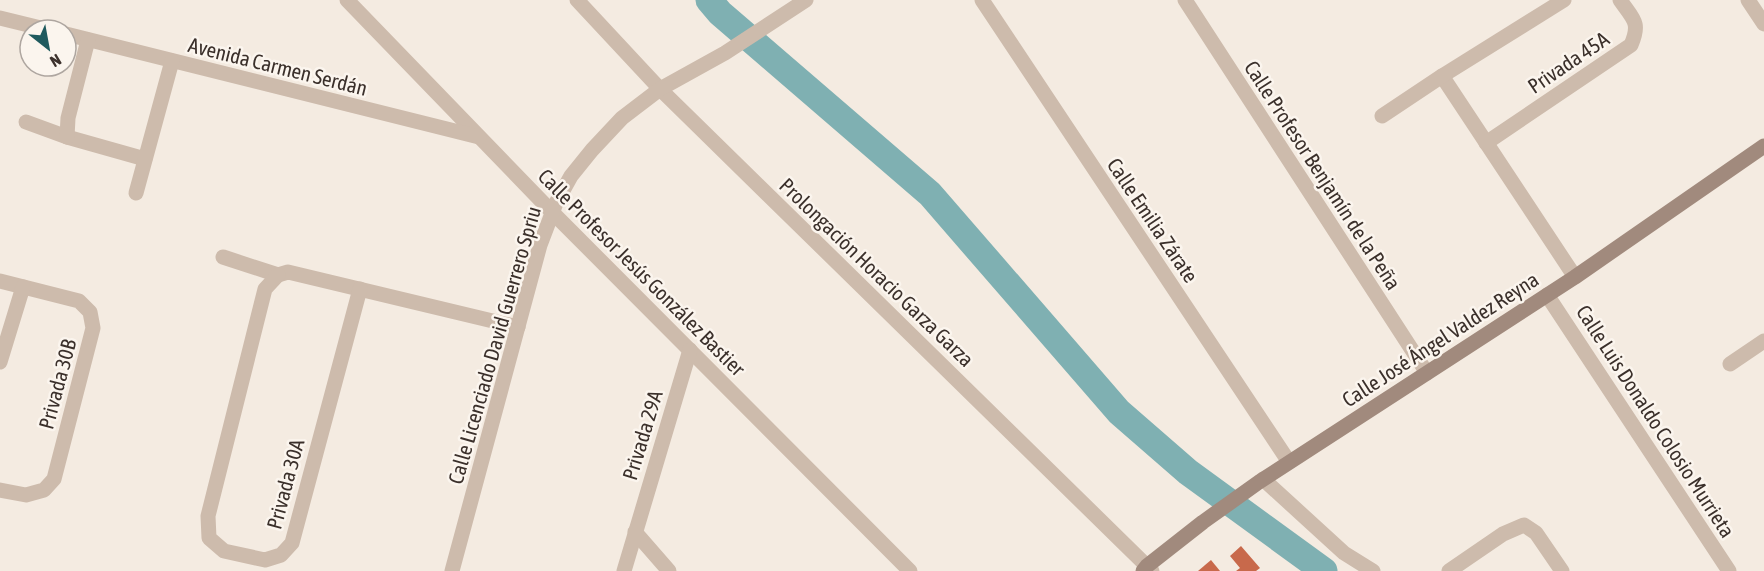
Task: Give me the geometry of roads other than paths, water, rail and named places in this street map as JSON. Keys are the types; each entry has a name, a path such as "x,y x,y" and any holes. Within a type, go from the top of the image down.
{"street":[{"name":"Calle Profesor Jesús González Bastier","path":"347,0 552,212 910,571"},
{"name":"Prolongación Horacio Garza Garza","path":"577,0 660,88 1148,569"},
{"name":"Calle Emilia Zárate","path":"982,0 1289,462"},
{"name":"Calle Profesor Benjamín de la Peña","path":"1185,0 1427,373"},
{"path":"1382,116 1564,0"},
{"name":"Privada 45A","path":"1486,143 1631,45 1636,32 1635,22 1620,0"},
{"path":"1748,0 1764,24"},
{"name":"Calle Licenciado David Guerrero Spriu","path":"452,571 540,245 552,212 571,176 622,118 660,88 725,53 796,2"},
{"path":"0,18 18,22"},
{"name":"Avenida Carmen Serdán","path":"78,37 481,138"},
{"path":"67,137 68,118 88,40"},
{"path":"136,193 172,61"},
{"path":"1442,76 1575,277"},
{"path":"26,122 67,137 145,159"},
{"name":"Calle José Ángel Valdez Reyna","path":"1148,569 1203,522 1261,481 1575,277 1764,146"},
{"path":"223,257 278,275 288,272 518,327"},
{"name":"Privada 30A","path":"278,275 265,289 208,516 209,538 224,551 265,560 281,555 292,543 360,289"},
{"name":"Privada 30B","path":"0,281 79,301 90,312 93,328 54,479 44,490 26,495 0,490"},
{"path":"0,362 23,287"},
{"name":"Calle Luis Donaldo Colosio Murrieta","path":"1547,295 1729,571"},
{"path":"1730,364 1764,341"},
{"name":"Privada 29A","path":"624,571 690,350"},
{"path":"1261,481 1344,553 1373,571"},
{"path":"1449,571 1503,534 1524,525 1536,533 1562,571"},
{"path":"635,532 669,571"}],"waterway":[{"path":"709,0 720,13 930,194 1119,412 1188,472 1324,571"}]}
